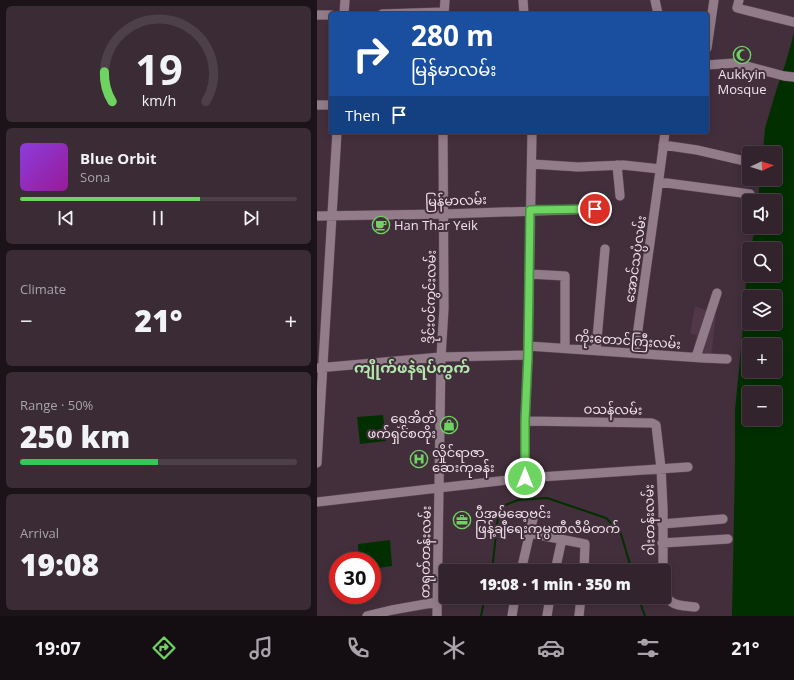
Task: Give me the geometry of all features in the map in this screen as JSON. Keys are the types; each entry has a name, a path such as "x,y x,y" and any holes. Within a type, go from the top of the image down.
{"street":[{"path":"344,12 345,0"},
{"path":"444,12 445,0"},
{"path":"523,0 524,12"},
{"path":"655,0 658,12"},
{"path":"709,34 714,0"},
{"path":"739,0 737,8 793,22"},
{"path":"317,15 329,15"},
{"path":"709,65 735,64 769,73 794,77"},
{"path":"317,105 329,105"},
{"path":"317,463 320,368 337,134"},
{"name":"ဒိုင်းဝင်ကွင်းလမ်း","path":"439,488 441,357 444,308 443,134"},
{"path":"525,478 532,134"},
{"name":"အောင်သပ္ပံလမ်း","path":"635,353 665,134"},
{"path":"663,145 697,150 742,160"},
{"path":"532,164 578,167 623,165 660,170"},
{"path":"617,165 620,196"},
{"path":"659,182 750,194"},
{"name":"မြန်မာလမ်း","path":"317,216 595,209"},
{"path":"596,350 605,249"},
{"path":"529,274 565,276 565,348"},
{"path":"696,357 717,293"},
{"name":"ကိုးတောင်ကြီးလမ်း","path":"528,346 727,359"},
{"path":"320,368 441,357 528,355"},
{"name":"ဝသန်လမ်း","path":"525,421 655,423 661,468"},
{"path":"317,502 525,478 688,467"},
{"name":"ဝါးတန်းလမ်း","path":"661,468 663,564"},
{"name":"တရုတ်တန်းလမ်း","path":"437,616 439,488"},
{"path":"522,564 533,519"},
{"path":"663,524 723,519"},
{"path":"529,533 585,544 584,564"},
{"path":"557,564 562,539"},
{"path":"662,543 728,539"},
{"path":"367,616 437,602"},
{"path":"671,603 695,607"},
{"path":"512,616 514,604"},
{"path":"547,616 549,604"},
{"path":"579,616 580,604"}],"shaded area":[{"path":"794,33 794,616 732,616 735,410 743,330 782,330 782,290 745,290 746,282 782,282 782,242 752,242 754,234 782,234 782,194 759,194 759,186 782,186 782,146 764,146 765,128"},
{"path":"695,306 716,315 711,358 692,355 697,335 690,334"},
{"path":"383,415 386,441 360,444 357,417"},
{"path":"390,540 392,566 381,568 381,552 358,552 358,544"}],"waterway":[{"path":"493,564 498,516 503,506 518,500 547,498 606,518 621,534 630,564"},
{"path":"481,616 484,604"},
{"path":"641,604 645,616"}],"place":[{"name":"Aukkyin Mosque","path":"742,55"},
{"name":"Han Thar Yeik","path":"381,225"},
{"name":"ရွှေအိတ် ဖက်ရှင်စတိုး","path":"449,425"},
{"name":"လှိုင်ရာဇာ ဆေးကုခန်း","path":"419,459"},
{"name":"ပီအမ်ဆေ့ဗင်း ဖြန့်ချီရေးကုမ္ပဏီလီမိတက်","path":"462,520"}],"district":[{"name":"ကျိုက်ဖနဲရပ်ကွက်","path":"412,368"}],"route":[{"path":"525,478 530,210 595,209"}]}
